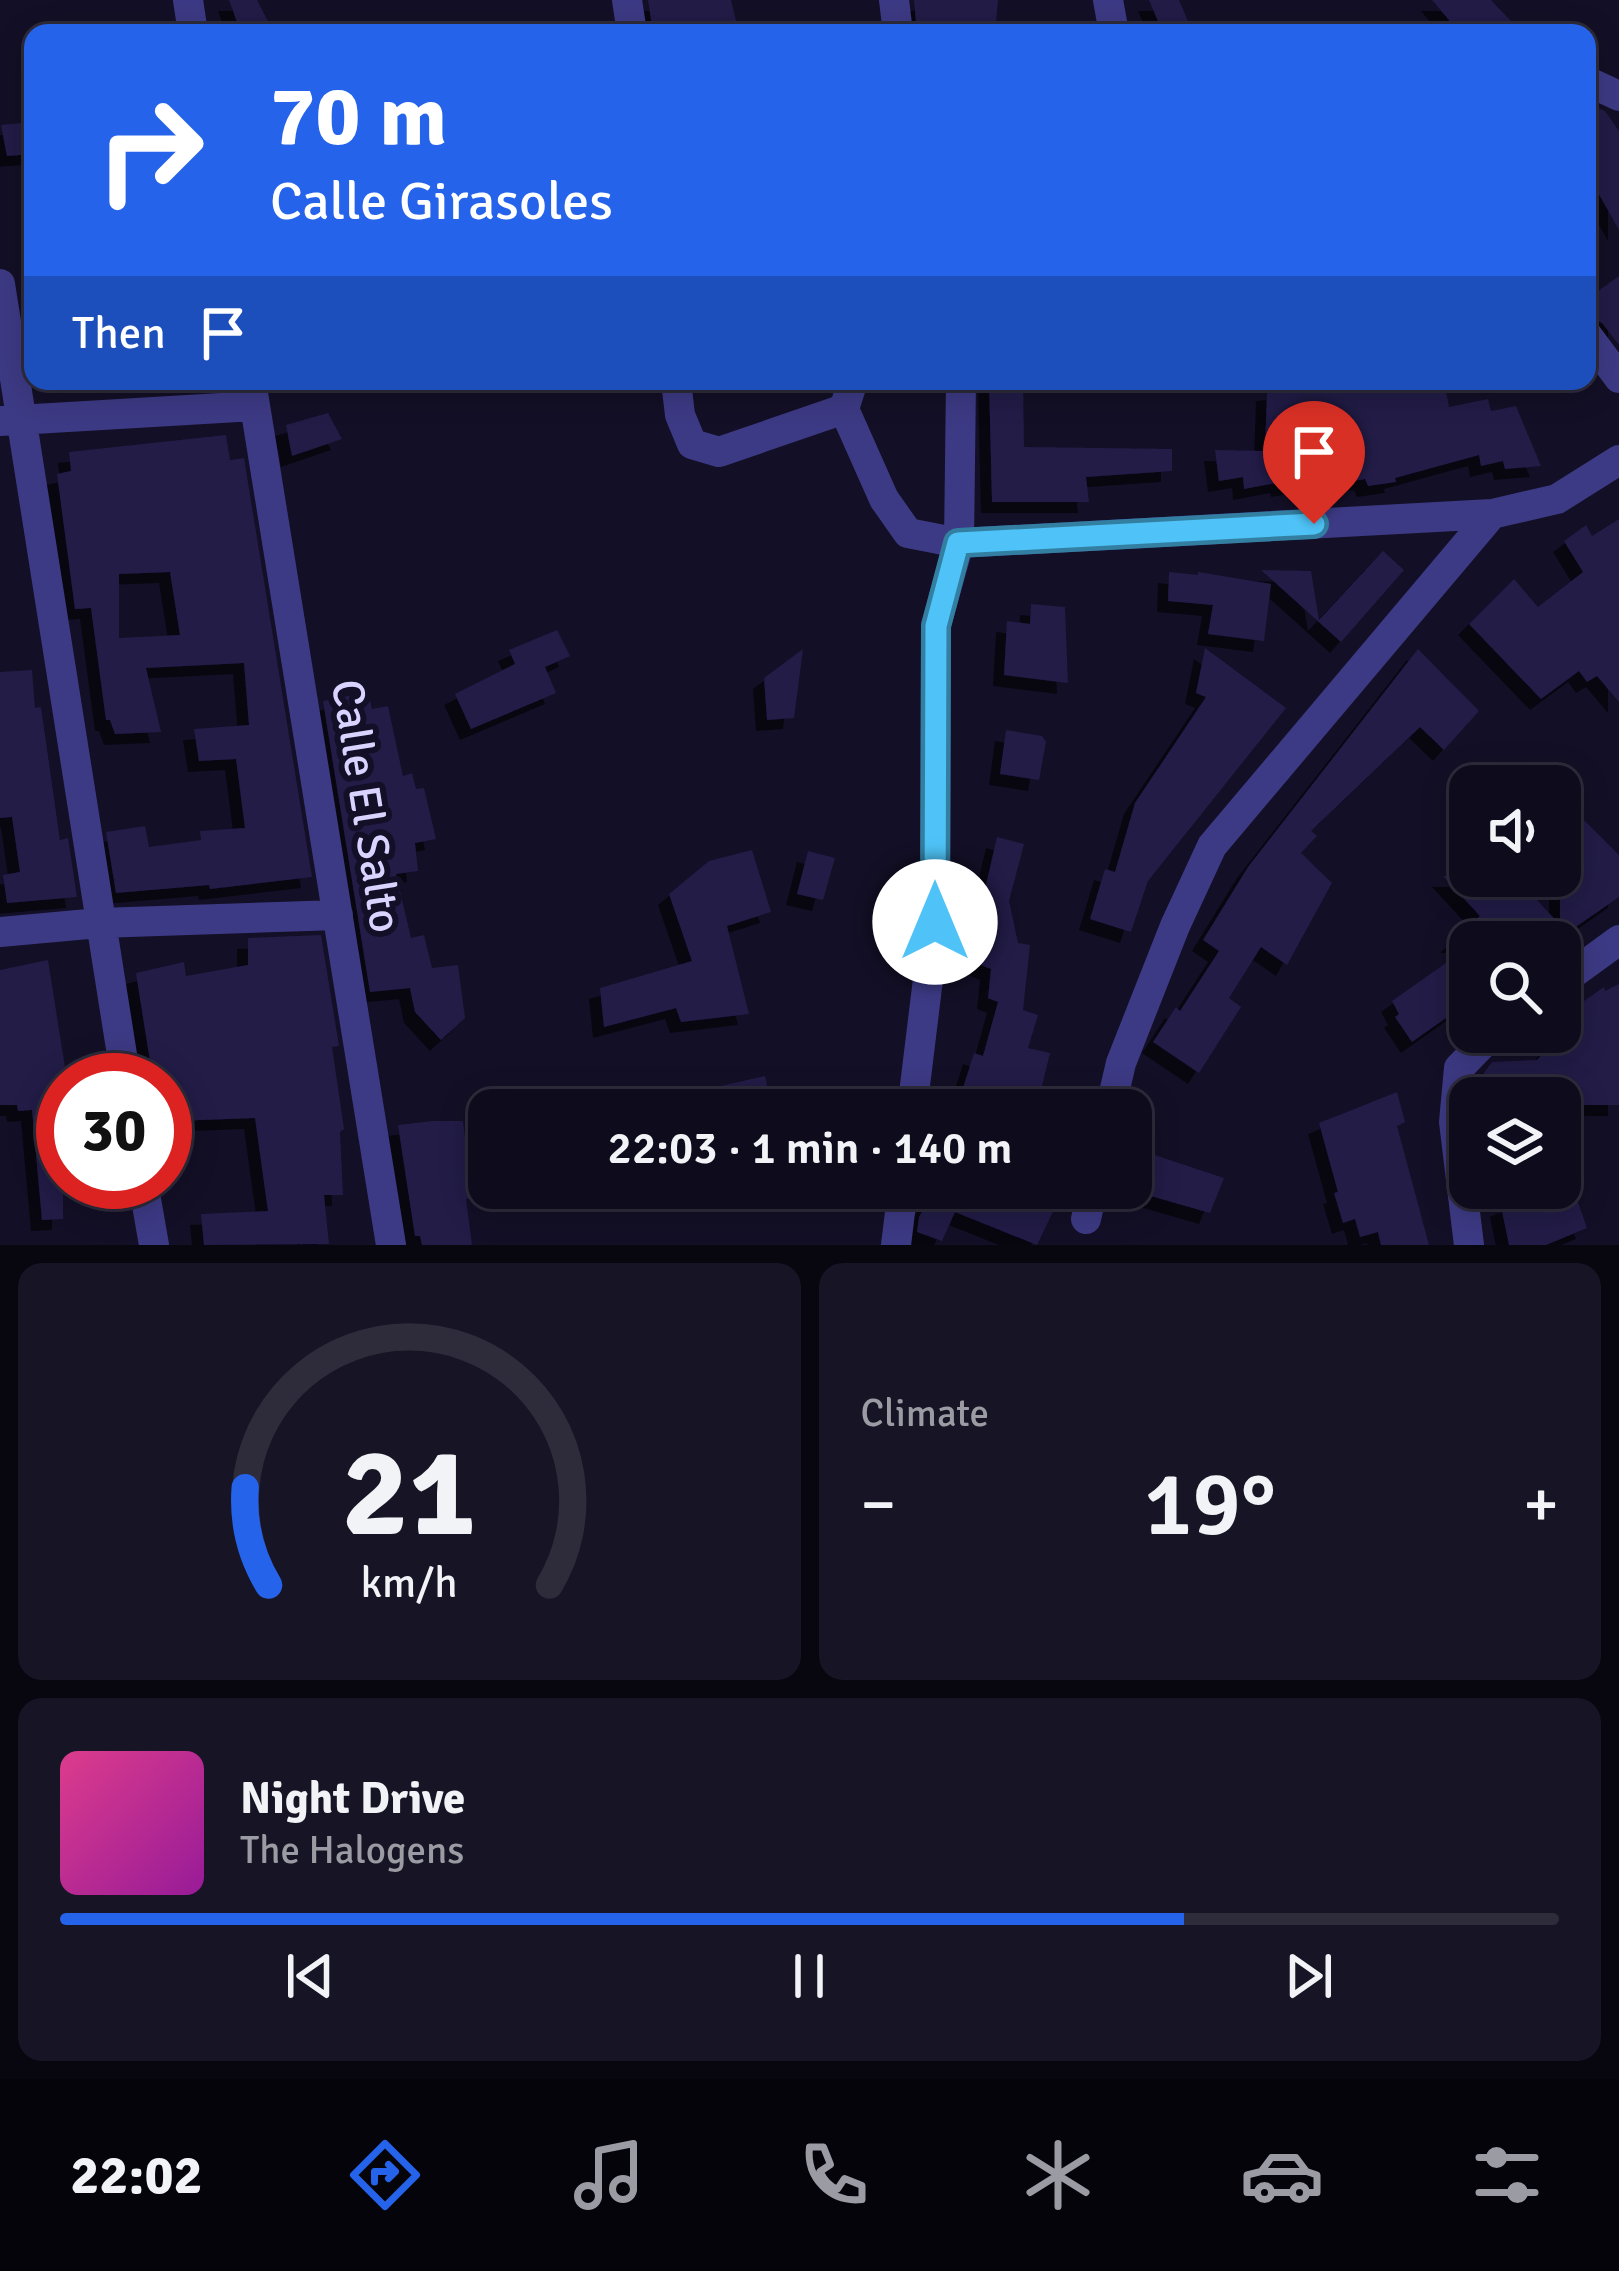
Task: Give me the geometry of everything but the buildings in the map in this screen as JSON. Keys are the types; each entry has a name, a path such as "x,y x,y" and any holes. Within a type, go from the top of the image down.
{"street":[{"path":"0,284 11,421 121,1053"},
{"path":"1596,347 1619,378"},
{"path":"677,390 680,415 692,444 719,452 849,395 884,499 908,533 958,543 1492,514 1557,499 1619,460"},
{"path":"915,1089 935,922 936,626 958,543 961,390"},
{"path":"11,421 253,394"},
{"name":"Calle El Salto","path":"253,394 391,1245"},
{"path":"1115,1089 1174,926 1212,846 1492,514"},
{"path":"0,932 99,923 338,915"},
{"path":"1581,968 1619,940"},
{"path":"1469,1245 1454,1122 1459,1068 1474,1053"},
{"path":"148,1209 154,1245"},
{"path":"896,1245 900,1209"},
{"path":"1086,1219 1088,1209"}],"route":[{"path":"935,922 936,626 958,543 1314,524"}]}
